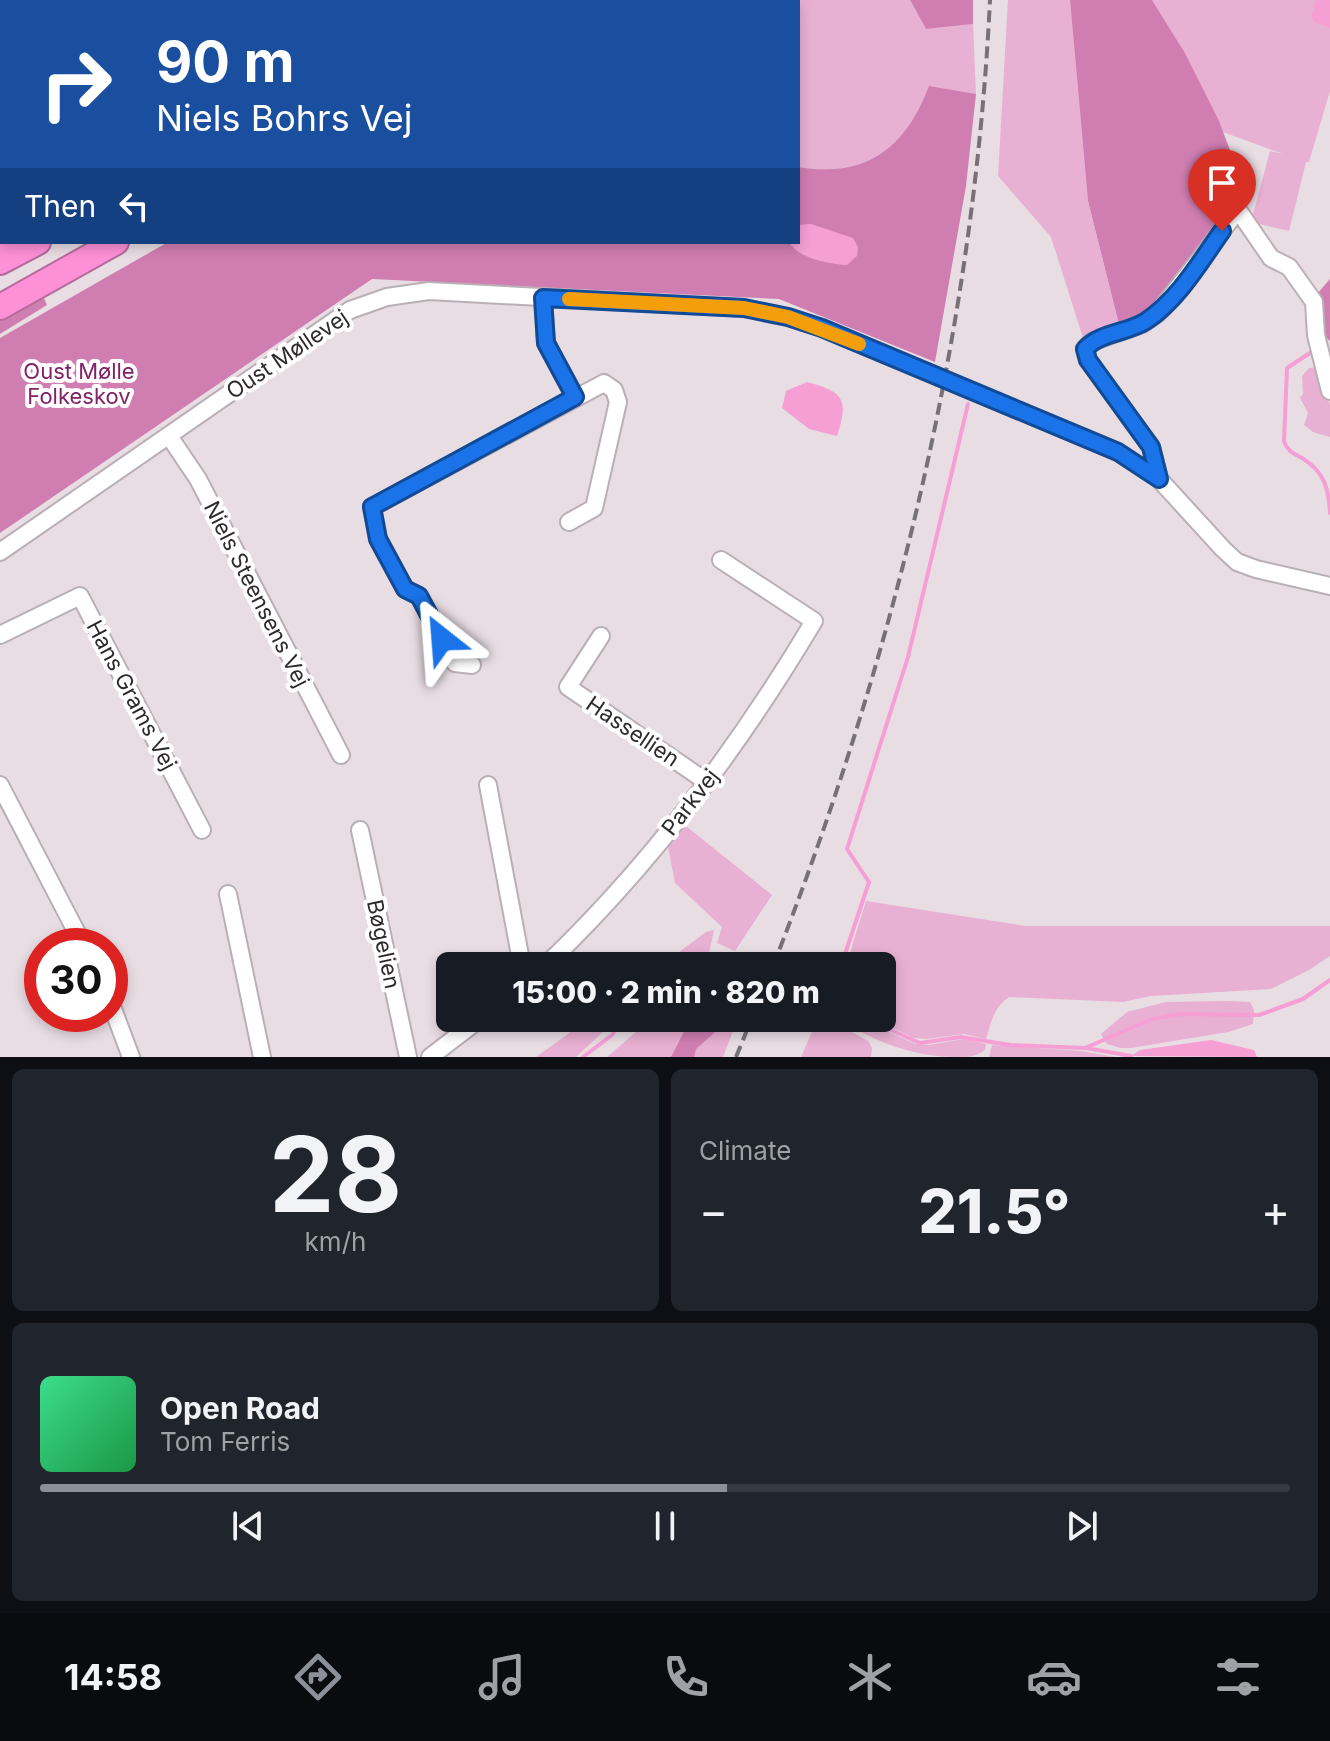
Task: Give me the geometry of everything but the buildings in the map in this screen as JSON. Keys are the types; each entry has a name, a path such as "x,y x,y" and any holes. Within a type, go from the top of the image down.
{"highway":[{"path":"0,262 34,244"},
{"path":"0,292 89,244"},
{"path":"0,307 112,244"}],"street":[{"name":"Oust Møllevej","path":"1159,479 1151,447 1088,360 1085,349 1091,342 1142,324 1158,313 1238,210 1271,258 1289,267 1314,302 1316,335 1330,391"},
{"name":"Oust Møllevej","path":"0,552 350,310 387,297 429,291 744,308 822,328 1118,452 1159,479 1237,562 1330,586"},
{"path":"543,298 546,343 575,397"},
{"path":"472,665 455,663 419,596 405,589 378,539 372,507 604,383 614,390 618,402 594,508 569,522"},
{"name":"Niels Steensens Vej","path":"169,436 198,479 341,755"},
{"name":"Parkvej","path":"560,952 644,862 707,782 767,700 814,621 721,560"},
{"name":"Hans Grams Vej","path":"0,635 80,596 202,830"},
{"name":"Hassellien","path":"601,636 568,687 707,782"},
{"path":"0,785 74,928"},
{"path":"488,785 519,952"},
{"name":"Bøgelien","path":"360,830 408,1057"},
{"path":"228,894 262,1057"},
{"path":"122,1032 131,1057"},
{"path":"430,1057 463,1032"}],"shaded area":[{"path":"800,0 910,0 926,29 973,24 976,94 929,87 908,127 880,154 844,168 800,167"},
{"path":"1008,0 1070,0 1088,201 1120,328 1084,341 1051,237 998,176"},
{"path":"1152,0 1330,0 1330,91 1309,162 1306,162 1289,231 1251,222 1270,151 1283,154 1223,132 1185,53"},
{"path":"1316,0 1330,0 1330,28 1311,17"},
{"path":"811,224 853,238 858,247 857,256 847,265 823,262 800,253 791,244 800,244 800,225"},
{"path":"1319,367 1330,405 1330,437 1313,432 1304,425 1308,413 1300,398 1303,394 1302,376 1309,368"},
{"path":"807,382 829,389 840,399 843,413 837,436 809,429 782,408 786,391"},
{"path":"682,823 772,895 735,951 717,943 722,927 675,883 667,841"},
{"path":"866,901 1026,926 1330,926 1330,956 1271,989 1151,996 1123,1002 1009,997 996,1010 986,1039 964,1034 914,1038 896,1030 896,952 850,952"},
{"path":"714,930 709,952 679,952 706,932"},
{"path":"1166,1002 1250,1002 1254,1010 1253,1024 1228,1032 1131,1048 1107,1044 1101,1034 1127,1012"},
{"path":"571,1032 603,1032 576,1057 536,1057"},
{"path":"636,1032 733,1032 723,1057 607,1057"},
{"path":"812,1032 852,1032 868,1041 872,1048 871,1057 801,1057"},
{"path":"862,1032 888,1032 916,1044 964,1039 986,1044 985,1050 975,1055 940,1056 909,1051"},
{"path":"1211,1040 1254,1050 1257,1057 1131,1056 1140,1050"},
{"path":"992,1045 1081,1051 1115,1057 989,1057"}],"green space":[{"path":"910,0 973,0 973,24 926,29"},
{"path":"1070,0 1152,0 1185,53 1219,121 1233,158 1235,189 1216,233 1164,304 1120,328 1088,201"},
{"name":"Oust Mølle Folkeskov","path":"929,86 976,94 966,186 935,362 779,299 372,279 0,533 0,338 164,244 800,244 800,167 844,168 863,163 895,142 919,108"},
{"path":"1330,279 1330,341 1322,334 1317,294"},
{"path":"43,296 47,305 0,334 0,321"},
{"path":"684,1032 715,1032 696,1049 694,1057 671,1057"}],"waterway":[{"path":"1316,349 1287,368 1284,441 1320,475 1327,488 1330,513"},
{"path":"846,952 869,882 847,849 908,657 968,404"},
{"path":"895,1032 920,1043 961,1037 1010,1045 1085,1048 1152,1019 1180,1014 1259,1015 1303,999 1330,980"},
{"path":"583,1057 614,1032"},
{"path":"1086,1048 1131,1056"}],"railway":[{"path":"778,952 856,732 891,612 921,492 946,370 966,247 981,124 990,0"},
{"path":"736,1057 746,1032"}],"slow traffic":[{"path":"569,299 744,308 788,317 859,344"}],"route":[{"path":"442,639 419,596 405,589 378,539 372,507 575,397 546,343 543,298 744,308 788,317 822,328 1118,452 1159,479 1151,447 1088,360 1085,349 1091,342 1142,324 1158,313 1222,231"}]}
